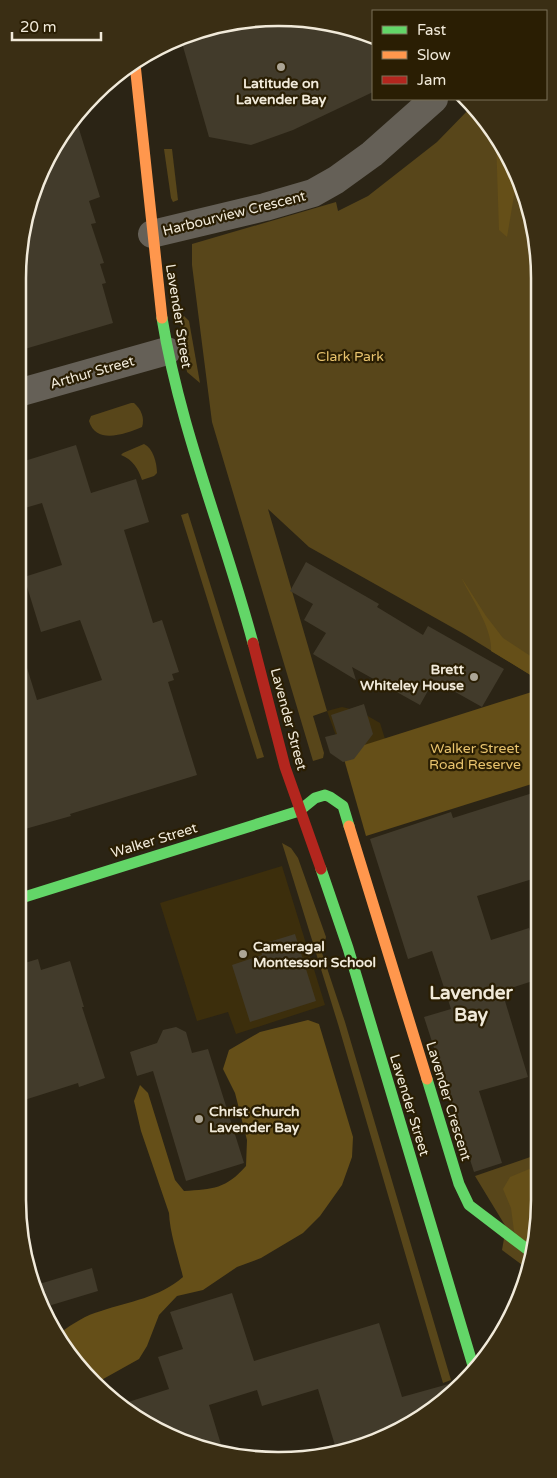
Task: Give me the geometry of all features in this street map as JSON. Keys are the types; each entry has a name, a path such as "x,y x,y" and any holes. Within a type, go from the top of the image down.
{"street":[{"name":"Lavender Street","path":"136,71 152,234 167,351 185,419 246,618 275,731 299,811 348,948 472,1362"},
{"name":"Harbourview Crescent","path":"152,234 265,207 313,193 336,180 372,154 433,100"},
{"name":"Arthur Street","path":"26,391 167,351"},
{"name":"Lavender Crescent","path":"299,811 316,796 323,794 331,796 342,806 459,1184 472,1209 526,1249"},
{"name":"Walker Street","path":"26,896 299,811"}],"shaded area":[{"path":"342,707 359,711 380,723 385,739 342,752 327,711"},
{"name":"Cameragal Montessori School","path":"282,866 325,1005 236,1034 228,1012 197,1021 160,903"}],"green space":[{"name":"Clark Park","path":"467,111 497,152 512,182 522,213 529,246 531,278 531,675 464,634 309,547 268,509 327,711 313,716 324,753 323,758 313,761 212,422 192,265 192,244 336,202 338,211 368,196 437,142"},
{"path":"164,149 172,149 178,200 173,202 171,198"},
{"path":"496,151 515,191 507,237 499,230"},
{"path":"184,316 189,321 200,383 187,372 179,317"},
{"path":"134,403 139,408 143,417 142,427 112,436 98,433 89,421 91,416"},
{"path":"144,444 154,456 157,473 142,480 139,472 129,459 121,455"},
{"path":"188,513 264,757 257,759 181,515"},
{"path":"461,577 486,616 503,638 531,656 531,675 491,651 489,633"},
{"name":"Walker Street Road Reserve","path":"531,692 531,784 366,836 342,752"},
{"path":"282,843 291,848 298,858 326,937 322,953 345,1022 451,1380 443,1383 338,1024"},
{"path":"308,1020 319,1024 353,1137 352,1157 342,1185 320,1216 303,1233 261,1258 237,1267 203,1290 177,1296 159,1315 147,1346 139,1359 102,1380 78,1353 63,1331 90,1315 164,1290 183,1277 169,1213 141,1131 134,1101 140,1085 148,1093 175,1180 184,1191 211,1188 225,1183 239,1174 246,1166 247,1140 235,1093 223,1069 229,1050 260,1032"},
{"path":"531,1157 529,1232 522,1265 502,1250 506,1227 475,1176"},
{"path":"531,1168 529,1232 525,1252 514,1231 511,1208 503,1189 510,1177"}],"building":[{"name":"Latitude on Lavender Bay","path":"278,26 328,31 372,44 372,92 293,130 251,145 209,137 183,45 229,31"},
{"path":"78,125 100,197 89,201 96,223 91,224 104,263 100,264 106,283 102,284 113,323 26,349 26,278 31,229 45,182 60,152"},
{"path":"76,445 91,493 136,479 149,522 124,530 153,623 162,620 179,672 172,674 174,680 168,682 197,775 26,829 26,665 37,700 102,680 80,620 41,632 26,583 26,576 62,565 42,503 26,508 26,461"},
{"path":"306,562 379,604 377,607 423,635 428,626 504,669 482,707 434,680 420,705 352,667 356,680 313,654 326,633 304,620 313,604 290,591"},
{"path":"364,704 373,734 354,759 343,762 330,753 325,737 337,734 331,715"},
{"path":"531,794 531,879 477,896 491,940 529,928 531,934 531,982 502,991 528,1077 479,1091 502,1163 474,1172 424,1017 451,1009 432,951 408,959 370,839 451,812 453,818"},
{"path":"295,934 316,1001 250,1022 232,965 262,955 259,945"},
{"path":"38,959 41,970 70,961 84,1007 82,1007 105,1078 79,1087 78,1083 26,1099 26,963"},
{"name":"Christ Church Lavender Bay","path":"176,1027 186,1032 192,1053 208,1049 244,1163 186,1181 153,1071 137,1076 130,1052 157,1043 163,1030"},
{"path":"92,1268 98,1291 49,1306 41,1284"},
{"path":"232,1293 254,1361 379,1323 402,1397 451,1383 432,1400 390,1426 375,1433 335,1445 318,1389 262,1406 257,1390 209,1405 221,1445 213,1443 167,1426 128,1402 169,1389 158,1357 183,1349 170,1312"}],"traffic: fast":[{"path":"162,318 170,359 191,441 242,602 253,643"},
{"path":"26,896 299,811 315,798 325,795 343,806 349,826"},
{"path":"321,869 348,948 472,1362"},
{"path":"427,1079 459,1184 469,1205 526,1248"}],"traffic: slow":[{"path":"136,71 162,318"},
{"path":"349,826 427,1079"}],"traffic: jam":[{"path":"253,643 285,767 321,869"}],"place":[{"name":"Latitude on Lavender Bay","path":"281,67"},
{"name":"Brett Whiteley House","path":"474,677"},
{"name":"Cameragal Montessori School","path":"243,954"},
{"name":"Christ Church Lavender Bay","path":"199,1119"}],"district":[{"name":"Lavender Bay","path":"471,1003"}]}
